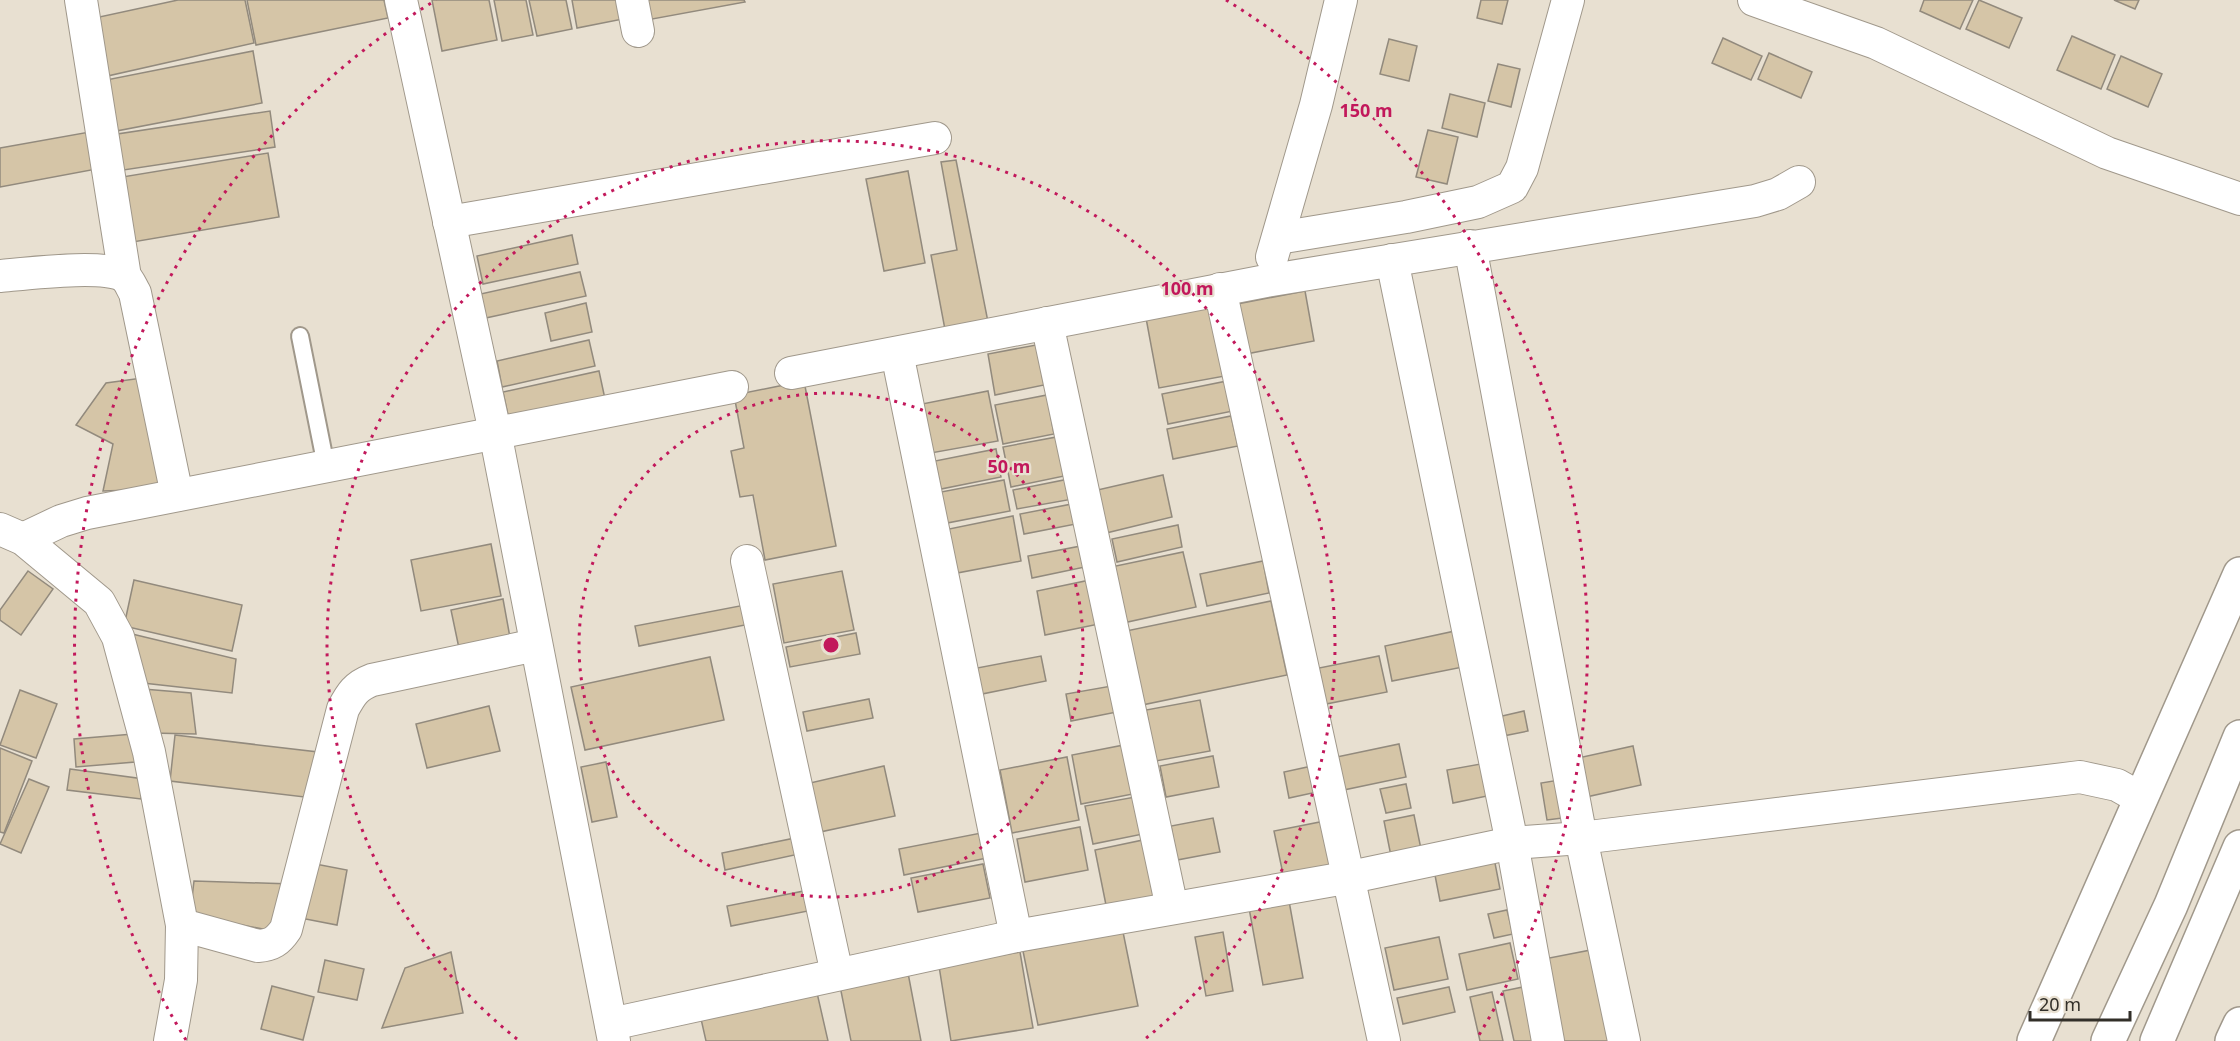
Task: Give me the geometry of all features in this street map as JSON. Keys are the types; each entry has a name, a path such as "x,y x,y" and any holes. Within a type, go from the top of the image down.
{"main road":[{"path":"2034,1041 2240,574"},
{"path":"2108,1041 2171,905 2240,737"},
{"path":"2157,1041 2240,847"},
{"path":"2232,1041 2240,1024"}],"street":[{"path":"81,0 125,277 135,293 177,495"},
{"path":"401,0 495,432 612,1032 837,975 1016,936 1351,877 1512,843 1581,838 2080,777 2117,785 2140,798"},
{"path":"632,0 638,31"},
{"path":"1266,281 1316,105 1341,0"},
{"path":"1278,238 1406,217 1478,202 1512,187 1522,168 1568,0"},
{"path":"1754,0 1876,43 2107,153 2240,199"},
{"path":"449,222 935,138"},
{"path":"791,373 1220,289 1470,246 1755,201 1778,194 1798,182"},
{"path":"1470,246 1581,838 1624,1041"},
{"path":"1392,260 1512,843 1548,1041"},
{"path":"0,276 112,271 125,277"},
{"path":"1220,289 1351,877 1384,1041"},
{"path":"1047,323 1172,908"},
{"path":"897,353 1016,936"},
{"path":"11,534 87,513 732,387"},
{"path":"11,534 99,602 118,637 149,752 182,925 181,980 170,1041"},
{"path":"747,561 837,975"},
{"path":"182,925 258,946 269,945 280,939 286,929 343,709 351,693 360,685 372,680 536,645"}],"lane":[{"path":"300,336 326,466"}],"building":[{"path":"178,0 245,0 254,43 103,77 90,19"},
{"path":"247,0 384,0 388,18 256,45"},
{"path":"432,0 489,0 497,40 442,51"},
{"path":"494,0 526,0 533,35 502,41"},
{"path":"529,0 566,0 572,29 537,36"},
{"path":"572,0 620,0 623,19 577,28"},
{"path":"643,0 744,0 745,2 647,20"},
{"path":"1481,0 1508,0 1502,24 1477,18"},
{"path":"1924,0 1973,0 1960,29 1920,11"},
{"path":"1979,0 2022,18 2009,48 1966,29"},
{"path":"2114,0 2139,0 2135,9"},
{"path":"2072,36 2115,55 2101,89 2057,70"},
{"path":"1723,38 1762,56 1751,80 1712,63"},
{"path":"1389,39 1417,46 1409,81 1380,74"},
{"path":"253,51 262,103 111,132 101,81"},
{"path":"1769,53 1812,72 1801,98 1758,79"},
{"path":"2121,56 2162,74 2148,107 2107,89"},
{"path":"1498,64 1520,69 1511,107 1488,101"},
{"path":"1450,94 1485,103 1477,137 1442,128"},
{"path":"270,111 275,147 117,171 111,135"},
{"path":"1428,130 1458,137 1447,184 1416,177"},
{"path":"95,131 102,168 0,187 0,148"},
{"path":"268,153 279,217 127,243 116,178"},
{"path":"956,160 989,327 946,335 931,255 957,250 941,162"},
{"path":"908,171 925,263 884,271 866,179"},
{"path":"572,235 578,264 483,284 477,256"},
{"path":"580,272 586,296 481,319 476,295"},
{"path":"1305,291 1314,341 1246,354 1237,304"},
{"path":"586,303 592,332 551,341 545,313"},
{"path":"1211,305 1225,376 1159,388 1146,318"},
{"path":"589,340 595,366 502,387 497,361"},
{"path":"1036,345 1044,385 995,395 988,354"},
{"path":"599,371 605,399 509,420 503,392"},
{"path":"142,378 164,489 103,491 113,444 76,425 106,383"},
{"path":"804,381 836,546 765,560 753,495 740,497 731,451 744,448 734,395"},
{"path":"1227,381 1233,411 1168,424 1162,394"},
{"path":"988,391 998,441 931,453 922,404"},
{"path":"1047,395 1054,434 1003,444 995,405"},
{"path":"1231,416 1238,446 1173,459 1167,429"},
{"path":"1062,436 1069,475 1011,487 1003,447"},
{"path":"996,449 1001,477 941,489 935,461"},
{"path":"1163,475 1172,517 1102,534 1093,491"},
{"path":"1069,479 1073,499 1017,509 1013,490"},
{"path":"1004,480 1010,511 947,523 941,492"},
{"path":"1072,504 1076,524 1024,534 1020,514"},
{"path":"1013,516 1021,561 957,573 949,529"},
{"path":"1178,525 1182,547 1117,562 1112,539"},
{"path":"491,544 501,596 421,611 411,560"},
{"path":"1081,546 1085,567 1032,578 1028,556"},
{"path":"1183,552 1196,607 1123,623 1111,567"},
{"path":"1263,561 1269,593 1207,606 1200,574"},
{"path":"28,571 53,589 21,635 0,620 0,610"},
{"path":"842,571 854,630 784,643 773,584"},
{"path":"134,580 242,605 232,651 124,626"},
{"path":"1090,580 1099,624 1045,635 1037,591"},
{"path":"503,599 511,643 460,653 451,610"},
{"path":"1271,601 1287,675 1142,705 1126,631"},
{"path":"750,604 755,623 639,646 635,626"},
{"path":"1455,631 1463,667 1392,681 1385,646"},
{"path":"128,633 236,659 232,693 143,683"},
{"path":"856,633 860,654 790,667 786,647"},
{"path":"1041,656 1046,681 982,694 977,668"},
{"path":"1379,656 1387,692 1326,704 1319,668"},
{"path":"710,657 724,720 585,750 571,687"},
{"path":"1117,685 1122,711 1071,721 1066,694"},
{"path":"143,689 191,693 196,734 151,733"},
{"path":"20,690 57,704 36,758 0,745"},
{"path":"869,699 873,718 807,731 803,712"},
{"path":"1200,700 1210,751 1156,761 1146,710"},
{"path":"489,706 500,751 427,768 416,724"},
{"path":"1524,711 1528,731 1493,738 1489,719"},
{"path":"133,734 135,762 76,767 74,739"},
{"path":"175,735 318,752 313,798 170,781"},
{"path":"1129,744 1138,793 1081,804 1072,755"},
{"path":"1399,744 1406,777 1334,792 1327,759"},
{"path":"1633,746 1641,785 1586,797 1578,758"},
{"path":"0,748 32,761 4,833 0,832"},
{"path":"1213,756 1219,787 1166,797 1160,766"},
{"path":"1067,757 1079,820 1012,833 1000,770"},
{"path":"606,762 617,817 592,822 581,767"},
{"path":"1486,763 1492,795 1453,803 1447,770"},
{"path":"884,766 895,816 820,832 810,783"},
{"path":"1312,766 1317,792 1289,798 1284,772"},
{"path":"70,769 144,779 141,799 67,790"},
{"path":"29,779 49,787 21,853 0,844"},
{"path":"1565,779 1570,817 1547,820 1541,783"},
{"path":"1406,784 1411,808 1386,813 1380,789"},
{"path":"1135,797 1143,834 1093,844 1085,806"},
{"path":"1414,815 1421,849 1391,856 1384,821"},
{"path":"1213,818 1220,852 1177,860 1171,826"},
{"path":"1325,821 1334,864 1283,874 1274,831"},
{"path":"1080,827 1088,870 1025,882 1017,839"},
{"path":"981,833 987,858 904,875 899,849"},
{"path":"795,838 799,854 725,870 722,853"},
{"path":"1143,840 1156,900 1107,910 1095,850"},
{"path":"1494,858 1500,889 1440,901 1434,870"},
{"path":"305,862 347,870 337,925 295,917"},
{"path":"983,864 990,898 918,912 911,878"},
{"path":"194,881 292,884 278,932 190,915"},
{"path":"804,891 808,911 731,926 727,906"},
{"path":"1289,901 1303,978 1263,985 1249,908"},
{"path":"1507,910 1513,934 1494,938 1488,914"},
{"path":"1123,932 1138,1006 1038,1025 1023,951"},
{"path":"1223,932 1233,991 1206,996 1195,937"},
{"path":"1439,937 1448,979 1394,990 1385,948"},
{"path":"1510,943 1518,979 1467,990 1459,954"},
{"path":"1596,949 1614,1041 1560,1041 1544,959"},
{"path":"451,952 463,1013 382,1028 405,968"},
{"path":"1020,952 1033,1028 951,1041 939,966"},
{"path":"325,960 364,969 357,1000 318,992"},
{"path":"908,973 921,1041 851,1041 840,986"},
{"path":"815,984 828,1041 706,1041 699,1010"},
{"path":"272,986 314,997 303,1040 261,1029"},
{"path":"1449,987 1455,1012 1403,1024 1397,998"},
{"path":"1523,987 1535,1041 1514,1041 1503,991"},
{"path":"1492,992 1503,1041 1480,1041 1470,997"}]}
